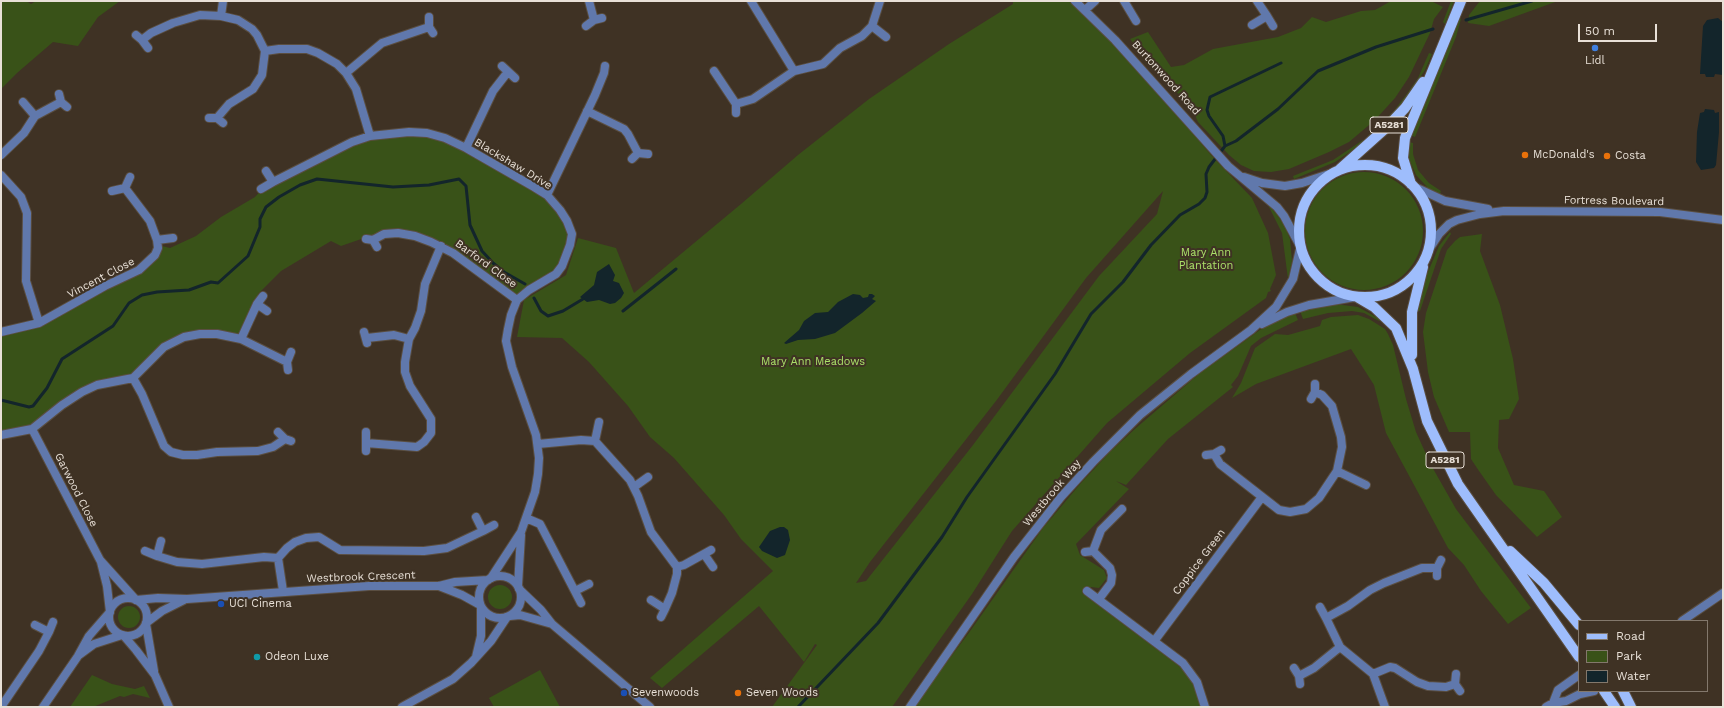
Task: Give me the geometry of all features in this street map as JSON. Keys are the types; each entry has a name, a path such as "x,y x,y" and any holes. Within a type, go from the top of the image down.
{"main road":[{"name":"A5281","path":"1412,185 1403,158 1404,142 1460,1"},
{"name":"A5281","path":"1431,71 1398,116 1337,171 1321,181 1310,194 1302,210 1298,226 1300,246 1308,266 1320,281 1336,291 1356,297 1374,307 1393,323 1405,346 1413,369 1427,421 1445,461 1468,501 1498,540 1578,656"},
{"name":"A5281","path":"1337,171 1357,166 1376,166 1395,172 1412,185 1423,200 1429,216 1430,240 1412,312 1411,345 1413,369"},
{"name":"A5281","path":"1356,297 1377,296 1397,289 1413,277 1426,255"},
{"name":"A5281","path":"1498,540 1544,583 1578,624"},
{"path":"1605,692 1615,707"},
{"path":"1624,692 1631,707"}],"street":[{"path":"221,16 223,1"},
{"path":"586,26 598,19 589,1"},
{"path":"751,1 794,71"},
{"path":"736,104 753,99 794,71 823,64 840,48 862,36 872,26 880,1"},
{"name":"Burtonwood Road","path":"1075,1 1115,40 1222,160 1276,206 1284,216 1300,246"},
{"path":"1085,10 1095,1"},
{"path":"1124,1 1136,21"},
{"path":"1257,1 1273,26"},
{"path":"148,48 139,37 200,15 221,16 246,24 257,35 265,51 262,75 253,89 224,108 217,120"},
{"path":"1252,25 1267,16"},
{"path":"346,73 382,43 431,30 429,17"},
{"path":"872,26 886,37"},
{"path":"265,51 293,48 312,51 328,58 346,73 358,94 370,136"},
{"path":"502,66 507,73 515,78"},
{"path":"547,195 587,111 604,73 605,66"},
{"path":"714,71 736,104 736,113"},
{"path":"466,148 492,91 507,73"},
{"path":"1,155 24,133 35,116 63,101"},
{"path":"23,102 35,116"},
{"path":"587,111 624,129 628,134 635,156 648,154"},
{"name":"Blackshaw Drive","path":"261,189 352,142 370,136 409,132 427,133 445,138 466,148 547,195 567,221 572,234 570,245 562,266 556,274 517,300"},
{"path":"266,170 273,182"},
{"name":"Burtonwood Road","path":"1236,173 1262,183 1285,186 1302,183 1337,171"},
{"path":"1,174 21,198 27,213 26,281 39,323"},
{"path":"125,188 130,177"},
{"name":"Fortress Boulevard","path":"1412,185 1436,198 1454,204 1504,211"},
{"path":"112,190 125,188"},
{"path":"125,188 147,216 157,240 173,238"},
{"name":"Fortress Boulevard","path":"1426,255 1442,231 1457,220 1480,214 1504,211 1660,212 1723,220"},
{"name":"Barford Close","path":"372,242 384,234 398,233 415,236 441,246 453,252 517,300"},
{"name":"Vincent Close","path":"1,332 39,323 105,286 139,270 155,255 158,248 157,240"},
{"name":"Barford Close","path":"366,432 366,447 417,447 424,442 431,433 431,419 410,386 405,372 406,351 409,339 419,318 425,284 441,246"},
{"name":"Westbrook Way","path":"910,707 1026,541 1076,480 1140,415 1191,374 1250,330 1276,307 1286,293 1296,271 1300,246"},
{"path":"241,338 257,304 263,296"},
{"name":"Westbrook Way","path":"1250,330 1297,308 1356,297"},
{"path":"476,658 481,636 480,591 490,579 521,532 536,486 539,458 538,444 533,423 512,367 506,341 511,315 517,300"},
{"path":"257,304 267,311"},
{"path":"1,436 32,429 82,392 97,385 133,378 164,347 184,337 200,334 217,334 241,338 287,366 291,352"},
{"path":"366,338 394,336 409,339"},
{"path":"133,378 142,394 164,446 171,452 183,455 197,455 217,452 258,450 273,447 288,440 278,432"},
{"path":"1214,453 1220,464 1279,510 1290,512 1306,509 1319,498 1337,471 1341,457 1342,437 1330,402 1322,395 1314,392"},
{"path":"595,441 599,422"},
{"name":"Garwood Close","path":"32,429 100,560 107,586 110,613"},
{"path":"538,444 581,440 595,441 607,453 634,487 647,525 677,567 677,574 672,593 661,617"},
{"path":"1337,471 1366,485"},
{"path":"634,487 648,477"},
{"name":"Coppice Green","path":"1155,640 1262,497"},
{"path":"1099,599 1111,583 1112,575 1110,568 1089,551 1097,544 1101,530 1122,509"},
{"path":"476,518 483,530"},
{"path":"526,518 540,524 581,603"},
{"path":"278,558 295,542 306,538 319,537 340,550 424,551 448,548 494,525"},
{"path":"402,707 453,679 476,658 491,641 509,616 518,607 520,601 518,588 521,532"},
{"path":"157,556 161,541"},
{"path":"677,567 711,550"},
{"path":"145,551 177,562 202,564 264,557 278,558"},
{"path":"704,554 714,567"},
{"path":"278,558 283,591"},
{"name":"Garwood Close","path":"100,560 136,600"},
{"path":"1326,618 1348,606 1370,590 1384,583 1422,568 1439,568"},
{"path":"490,579 503,577 514,582 518,588 541,610 552,624 650,707"},
{"name":"Westbrook Crescent","path":"136,600 158,598 187,599 369,586 439,586 455,582 490,579"},
{"path":"574,591 589,584"},
{"name":"Westbrook Crescent","path":"439,586 462,594 481,606"},
{"path":"1087,591 1155,640 1183,663 1197,682 1205,707"},
{"path":"1683,620 1723,593"},
{"path":"43,707 78,656 88,636 110,613 117,602 129,598 136,600 147,612 146,624 155,675"},
{"name":"Westbrook Crescent","path":"146,624 162,611 187,599"},
{"path":"651,600 665,609"},
{"path":"481,606 490,616 496,618 520,615 552,624"},
{"path":"1320,607 1340,647 1373,674 1385,707"},
{"path":"110,613 110,624 117,633 123,636 136,650 155,675 169,707"},
{"path":"1,707 39,651 53,622"},
{"path":"78,656 94,644 140,633 146,624"},
{"path":"34,625 49,632"},
{"path":"1299,676 1314,668 1340,647"},
{"path":"1373,674 1390,667 1395,668 1417,682 1428,686 1457,688 1456,674"},
{"path":"1294,668 1299,676 1300,684"},
{"path":"1549,705 1558,690 1578,676"},
{"path":"1549,705 1566,701 1580,694 1589,692"}],"green space":[{"path":"1,1 26,1 31,4 36,1 120,1 98,17 78,46 53,42 1,89"},
{"name":"Mary Ann Meadows","path":"1013,1 1069,1 1143,74 1211,155 1252,198 1268,233 1276,275 1270,289 1271,291 1268,292 1266,298 1190,353 1107,423 1012,531 972,594 892,707 772,707 817,645 815,644 804,662 759,606 662,688 650,678 773,571 741,539 724,515 674,458 650,437 628,406 589,362 562,338 517,337 524,300 566,275 578,238 616,248 634,293 798,155 869,99 949,44 1013,4","holes":["1163,191 1157,214 1099,276 973,445 866,581 856,583 870,562 996,401 1086,278"]},
{"path":"1391,1 1431,1 1443,7 1434,19 1430,33 1409,77 1395,98 1375,120 1349,142 1289,169 1271,172 1254,171 1241,165 1229,155 1198,122 1191,106 1156,72 1130,39 1148,32 1171,67 1184,65 1213,49 1278,37 1301,28 1312,17 1326,22 1361,11 1375,10"},
{"path":"1451,1 1454,1 1445,24 1443,22"},
{"path":"1480,1 1558,1 1489,26 1468,23 1469,15"},
{"path":"1459,18 1461,19 1456,37 1415,137 1410,135"},
{"path":"1429,53 1432,54 1425,70 1402,105 1371,138 1368,136 1393,112 1406,95 1418,78"},
{"path":"409,132 466,148 547,195 567,221 570,245 562,266 517,300 440,250 398,233 370,236 341,246 331,241 281,271 258,294 262,299 241,339 200,334 164,347 133,378 82,392 32,429 1,435 1,331 39,323 107,288 136,276 162,246 170,248 196,236 221,217 255,197 268,183 352,142"},
{"path":"1363,140 1365,142 1335,162 1294,179 1293,176 1333,160"},
{"path":"1409,142 1413,143 1413,154 1418,170 1429,183 1441,191 1440,194 1428,188 1416,175 1409,159"},
{"path":"1364,172 1375,173 1387,177 1406,189 1418,208 1422,220 1422,242 1418,254 1406,273 1387,285 1375,289 1364,290 1353,289 1341,285 1322,273 1310,254 1306,242 1305,231 1306,220 1310,208 1322,189 1341,177 1353,173"},
{"path":"1270,206 1284,224 1290,239 1292,261 1288,279 1282,233 1269,207"},
{"path":"1450,232 1451,234 1441,249 1420,311 1416,310 1425,279 1439,246"},
{"path":"1482,234 1480,251 1500,305 1513,359 1519,399 1509,419 1499,420 1498,448 1514,485 1544,491 1562,517 1537,537 1496,495 1471,459 1470,432 1449,432 1434,397 1428,372 1423,332 1426,313 1447,250 1460,237"},
{"path":"1335,304 1358,307 1380,319 1379,321 1364,313 1352,311 1328,313 1303,319 1300,311"},
{"path":"1295,313 1298,320 1261,338 1251,346 1238,376 1231,385 1233,387 1168,439 1126,485 1116,481 1129,489 1076,544 1080,555 1104,570 1107,578 1099,588 1091,587 1082,593 1183,669 1194,685 1201,707 913,707 968,634 1043,528 1081,483 1110,452 1200,373 1264,327"},
{"path":"1358,315 1369,319 1385,329 1388,334 1393,345 1406,399 1416,432 1431,465 1456,509 1531,608 1508,624 1481,591 1464,565 1448,548 1386,433 1374,385 1351,349 1256,384 1232,398 1241,383 1255,348 1275,334 1288,335 1320,326 1322,320 1331,317"},
{"path":"500,585 509,588 512,597 509,606 500,609 491,606 488,597 491,588"},
{"path":"129,606 133,607 139,613 139,621 133,627 129,628 125,627 119,621 118,617 119,613 125,607"},
{"path":"540,670 560,707 494,707 489,698"},
{"path":"92,675 112,684 135,689 144,686 150,698 133,694 124,697 120,696 93,707 70,707"}],"water":[{"path":"1718,18 1723,22 1723,75 1715,74 1714,77 1706,77 1705,74 1700,74 1703,26 1707,20"},
{"path":"1705,109 1714,110 1715,113 1719,112 1719,132 1716,165 1714,168 1701,170 1696,162 1697,132 1700,113 1704,112"},
{"path":"609,264 615,275 613,281 619,283 624,293 621,298 615,303 610,304 599,300 587,302 580,297 594,285 597,272"},
{"path":"853,294 860,295 863,298 868,297 869,294 872,294 875,296 872,299 876,301 835,333 815,339 798,340 786,344 784,343 799,330 804,321 815,313 828,312 838,302"},
{"path":"784,527 788,530 790,540 785,555 777,558 762,551 759,547 770,531"}],"waterway":[{"path":"1466,20 1532,1"},
{"path":"798,707 878,623 942,537 967,497 1055,374 1091,314 1123,282 1151,245 1180,215 1199,204 1205,198 1207,192 1206,174 1209,167 1225,146 1236,141 1278,109 1318,71 1376,47 1433,29"},
{"path":"1225,146 1223,136 1209,116 1207,110 1210,97 1281,63"},
{"path":"1,400 29,407 33,406 47,388 62,359 113,326 129,303 142,295 157,292 189,290 211,282 218,283 248,256 260,227 260,219 266,207 279,197 300,185 317,179 393,187 429,185 459,179 466,186 470,225 482,251 504,272 525,284"},
{"path":"623,311 676,269"},
{"path":"534,298 541,311 548,316 563,311 583,299"}],"place":[{"name":"Lidl","path":"1595,48"},
{"name":"McDonald's","path":"1525,155"},
{"name":"Costa","path":"1607,156"},
{"name":"UCI Cinema","path":"221,604"},
{"name":"Odeon Luxe","path":"257,657"},
{"name":"Sevenwoods","path":"624,693"},
{"name":"Seven Woods","path":"738,693"}],"park label":[{"name":"Mary Ann Plantation","path":"1206,259"}]}
